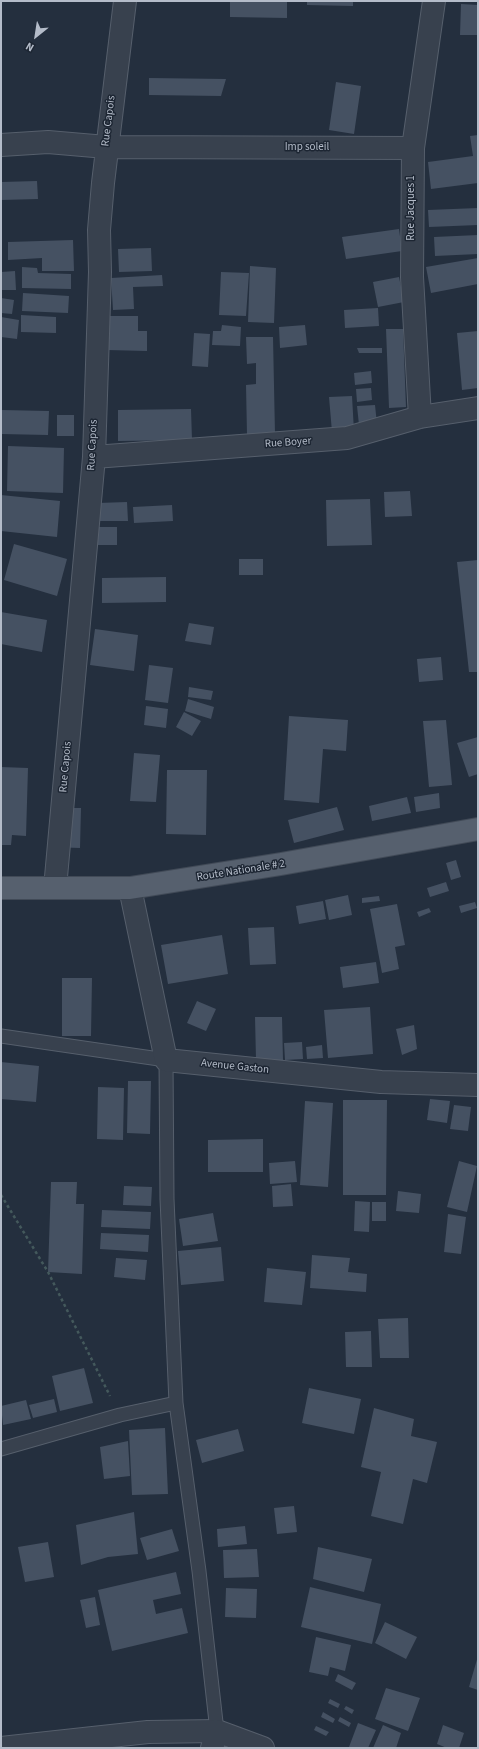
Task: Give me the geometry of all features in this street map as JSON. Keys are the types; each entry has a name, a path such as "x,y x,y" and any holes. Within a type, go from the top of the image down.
{"main road":[{"name":"Route Nationale # 2","path":"1,888 130,888 281,864 478,829"}],"street":[{"name":"Rue Capois","path":"54,888 94,457 100,272 99,230 106,147 125,1"},
{"name":"Rue Jacques 1","path":"420,417 412,277 413,148 434,1"},
{"name":"Imp soleil","path":"1,145 48,142 106,147 413,148"},
{"name":"Rue Boyer","path":"94,457 347,438 420,417 478,408"},
{"path":"130,888 166,1060"},
{"name":"Avenue Gaston","path":"166,1060 381,1082 478,1085"},
{"path":"1,1748 148,1732 214,1739 263,1748"}],"lane":[{"path":"1,1036 166,1060 167,1199 176,1404 199,1571 214,1739"},
{"path":"1,1449 120,1414 176,1404"}],"path":[{"path":"1,1195 48,1272 120,1414"}],"building":[{"path":"230,1 287,1 287,18 230,17"},
{"path":"307,1 353,1 353,6 307,5"},
{"path":"461,4 478,5 478,35 460,35"},
{"path":"149,78 226,79 221,96 149,95"},
{"path":"336,82 361,86 354,134 329,130"},
{"path":"478,135 478,183 431,189 428,162 473,156 470,136"},
{"path":"37,181 38,199 1,200 1,182"},
{"path":"478,208 478,225 429,227 428,210"},
{"path":"399,229 402,251 346,259 342,237"},
{"path":"478,235 478,254 435,256 434,237"},
{"path":"73,240 74,271 42,271 42,258 8,260 8,242"},
{"path":"151,248 152,271 119,272 118,249"},
{"path":"478,258 478,284 431,293 426,267"},
{"path":"250,266 276,268 274,323 248,322"},
{"path":"22,267 37,268 38,273 71,274 71,289 22,288"},
{"path":"15,271 16,290 1,290 1,272"},
{"path":"221,272 249,273 246,316 219,315"},
{"path":"162,275 163,286 133,287 134,309 113,310 111,278"},
{"path":"399,277 404,302 378,307 373,282"},
{"path":"23,293 69,296 68,313 22,311"},
{"path":"1,298 14,300 12,314 1,313"},
{"path":"378,308 379,326 345,328 344,310"},
{"path":"21,315 56,317 56,333 21,332"},
{"path":"107,316 138,316 138,331 147,331 147,351 107,350"},
{"path":"1,317 19,320 17,339 1,337"},
{"path":"222,325 241,327 240,346 212,345 213,331 221,331"},
{"path":"305,325 307,345 280,348 279,327"},
{"path":"386,329 403,329 406,407 389,408"},
{"path":"478,331 478,388 462,390 457,333"},
{"path":"194,333 210,334 208,367 192,366"},
{"path":"246,337 273,337 275,434 247,435 246,385 256,384 256,363 247,364"},
{"path":"357,348 382,348 382,353 359,353"},
{"path":"371,371 372,383 355,385 354,373"},
{"path":"371,388 372,400 357,402 356,389"},
{"path":"352,396 354,431 332,432 329,397"},
{"path":"375,405 377,424 359,425 357,406"},
{"path":"191,409 192,440 118,441 118,410"},
{"path":"1,410 49,411 48,435 1,434"},
{"path":"57,415 74,415 74,436 57,436"},
{"path":"8,446 64,448 63,493 7,491"},
{"path":"410,491 412,516 385,517 384,492"},
{"path":"1,495 60,501 57,537 1,531"},
{"path":"370,499 372,545 327,546 326,500"},
{"path":"127,502 128,521 100,521 98,503"},
{"path":"172,505 173,521 134,523 133,507"},
{"path":"97,527 117,527 117,545 97,545"},
{"path":"14,544 67,559 57,596 4,580"},
{"path":"239,559 263,559 263,575 239,575"},
{"path":"478,560 478,672 469,672 457,562"},
{"path":"166,577 166,602 102,603 102,578"},
{"path":"1,612 47,620 42,652 1,644"},
{"path":"189,623 214,627 211,645 185,641"},
{"path":"95,629 138,635 134,671 90,665"},
{"path":"441,657 443,680 419,682 417,659"},
{"path":"149,665 173,668 168,703 145,700"},
{"path":"189,687 213,691 211,700 188,697"},
{"path":"188,699 214,707 211,719 185,711"},
{"path":"146,706 168,709 166,728 144,725"},
{"path":"184,712 201,721 192,736 176,727"},
{"path":"289,716 348,720 346,751 323,749 319,803 284,800"},
{"path":"446,720 452,785 429,787 423,721"},
{"path":"478,737 478,774 469,777 457,743"},
{"path":"134,753 160,755 156,802 130,801"},
{"path":"1,767 28,768 26,836 12,835 11,845 1,845"},
{"path":"167,770 207,770 206,835 166,834"},
{"path":"439,793 440,808 416,812 414,797"},
{"path":"407,797 411,813 372,821 369,806"},
{"path":"337,807 344,830 294,843 288,820"},
{"path":"52,808 81,808 80,848 51,847"},
{"path":"456,860 461,877 451,880 446,863"},
{"path":"446,882 449,891 430,897 427,888"},
{"path":"348,895 352,915 329,920 325,900"},
{"path":"379,896 380,901 362,903 362,898"},
{"path":"323,901 326,919 299,924 296,906"},
{"path":"475,902 477,908 461,913 459,906"},
{"path":"397,904 405,945 395,947 399,969 382,973 370,909"},
{"path":"429,908 431,912 419,917 417,912"},
{"path":"274,927 276,964 250,965 248,928"},
{"path":"222,935 228,974 168,984 161,945"},
{"path":"376,962 379,983 343,988 340,967"},
{"path":"62,978 92,978 91,1036 62,1036"},
{"path":"197,1001 216,1009 206,1031 187,1023"},
{"path":"370,1007 373,1054 328,1058 324,1010"},
{"path":"255,1017 282,1017 283,1060 256,1060"},
{"path":"414,1025 417,1049 402,1055 396,1029"},
{"path":"302,1042 303,1059 285,1060 284,1043"},
{"path":"322,1045 323,1058 307,1059 306,1047"},
{"path":"1,1062 39,1066 36,1102 1,1099"},
{"path":"128,1081 151,1081 150,1134 127,1133"},
{"path":"98,1087 124,1088 123,1140 97,1139"},
{"path":"430,1099 450,1101 447,1123 427,1120"},
{"path":"343,1100 387,1100 386,1195 343,1195"},
{"path":"305,1101 333,1103 328,1187 300,1185"},
{"path":"454,1105 471,1107 468,1131 450,1129"},
{"path":"263,1139 263,1172 208,1172 208,1140"},
{"path":"295,1161 297,1182 270,1184 269,1163"},
{"path":"459,1161 477,1166 467,1212 447,1207"},
{"path":"51,1182 77,1182 76,1204 84,1204 82,1274 48,1272"},
{"path":"291,1184 293,1206 273,1207 272,1186"},
{"path":"124,1186 152,1187 151,1206 123,1205"},
{"path":"398,1191 421,1194 419,1213 396,1211"},
{"path":"355,1201 370,1202 369,1232 354,1231"},
{"path":"372,1202 386,1202 386,1221 372,1221"},
{"path":"102,1210 151,1212 150,1229 101,1227"},
{"path":"213,1213 218,1241 183,1246 179,1219"},
{"path":"448,1214 466,1217 461,1254 444,1252"},
{"path":"101,1233 149,1235 148,1252 100,1249"},
{"path":"221,1247 224,1281 181,1285 178,1251"},
{"path":"312,1255 350,1258 348,1272 367,1274 366,1292 310,1288"},
{"path":"116,1258 147,1260 145,1280 114,1277"},
{"path":"267,1268 306,1272 302,1305 264,1302"},
{"path":"408,1318 409,1358 380,1358 378,1319"},
{"path":"371,1331 372,1367 346,1367 345,1332"},
{"path":"84,1368 93,1403 60,1411 52,1376"},
{"path":"309,1388 361,1399 354,1434 302,1423"},
{"path":"54,1399 57,1412 33,1418 29,1405"},
{"path":"26,1400 31,1419 3,1425 1,1406"},
{"path":"374,1408 414,1419 411,1436 437,1442 427,1483 413,1479 403,1524 371,1516 381,1472 361,1467"},
{"path":"165,1428 168,1494 132,1495 129,1430"},
{"path":"238,1429 244,1451 202,1463 196,1440"},
{"path":"128,1441 130,1476 104,1479 100,1447"},
{"path":"294,1506 297,1532 277,1534 274,1508"},
{"path":"134,1512 138,1554 108,1557 81,1565 76,1525"},
{"path":"245,1526 247,1544 218,1547 217,1529"},
{"path":"172,1529 179,1551 147,1560 140,1538"},
{"path":"48,1542 54,1577 25,1582 18,1547"},
{"path":"318,1547 372,1559 364,1592 313,1579"},
{"path":"257,1549 259,1577 224,1578 223,1550"},
{"path":"176,1572 181,1594 153,1600 156,1614 182,1608 188,1633 112,1651 98,1590"},
{"path":"310,1587 381,1604 372,1644 301,1627"},
{"path":"226,1588 257,1589 256,1618 225,1617"},
{"path":"95,1597 100,1625 86,1628 80,1600"},
{"path":"385,1622 417,1637 406,1659 375,1643"},
{"path":"316,1637 351,1645 345,1671 330,1667 328,1676 309,1672"},
{"path":"478,1656 478,1690 469,1687"},
{"path":"338,1674 356,1683 352,1690 335,1681"},
{"path":"386,1688 420,1698 408,1731 375,1719"},
{"path":"330,1699 340,1704 338,1708 328,1703"},
{"path":"346,1706 354,1710 352,1714 344,1709"},
{"path":"323,1712 335,1719 333,1723 321,1717"},
{"path":"340,1717 351,1723 349,1727 338,1721"},
{"path":"358,1723 376,1730 368,1748 349,1747"},
{"path":"383,1725 401,1733 396,1748 373,1748"},
{"path":"443,1725 464,1733 459,1748 447,1748 437,1744"},
{"path":"316,1726 329,1732 326,1736 314,1730"}]}
